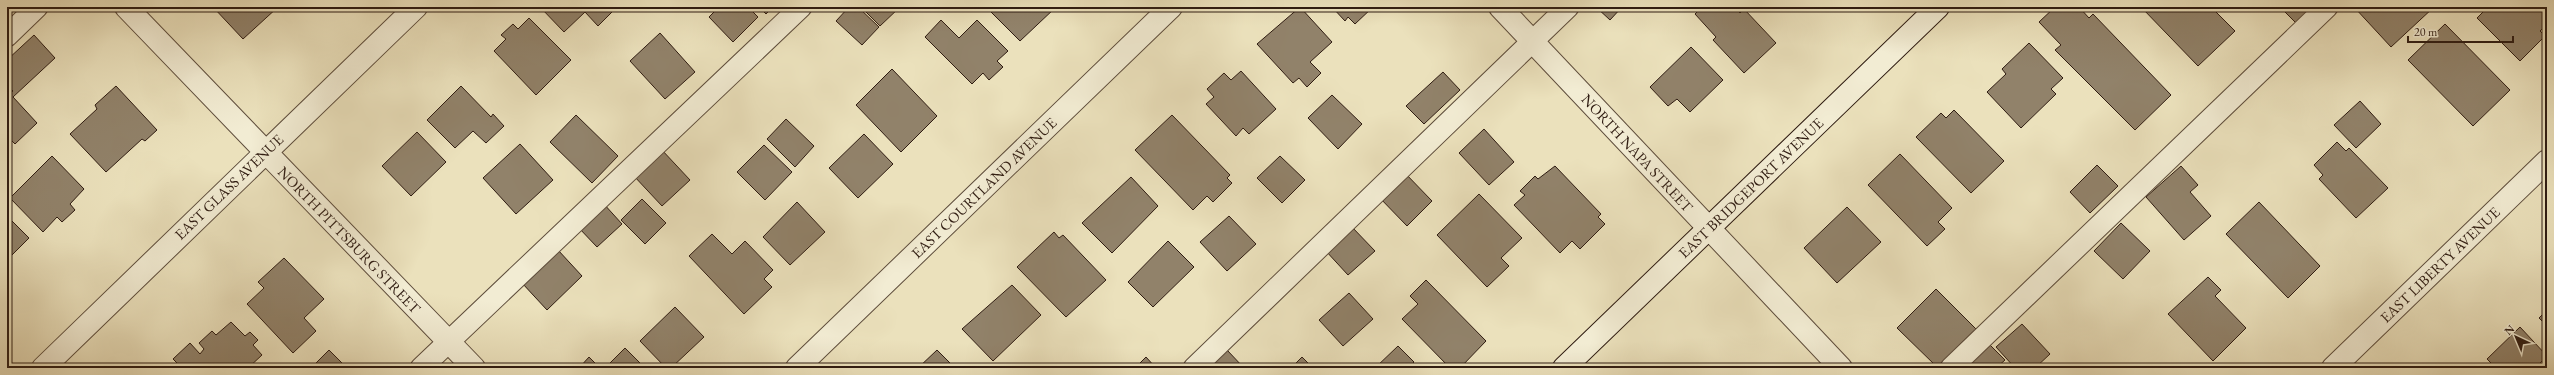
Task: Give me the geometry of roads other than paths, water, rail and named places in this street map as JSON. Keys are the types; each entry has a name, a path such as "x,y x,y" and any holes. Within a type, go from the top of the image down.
{"street":[{"name":"NORTH PITTSBURG STREET","path":"126,7 265,153 474,368"},
{"name":"EAST GLASS AVENUE","path":"43,368 416,7"},
{"name":"EAST COURTLAND AVENUE","path":"797,368 1171,7"},
{"name":"NORTH NAPA STREET","path":"1500,7 1534,40 1708,229 1841,368"},
{"name":"EAST BRIDGEPORT AVENUE","path":"1564,368 1938,7"},
{"name":"EAST LIBERTY AVENUE","path":"2333,368 2547,161"}],"lane":[{"path":"7,36 37,7"},
{"path":"421,368 801,7"},
{"path":"1194,368 1568,7"},
{"path":"1951,368 2327,7"}]}
